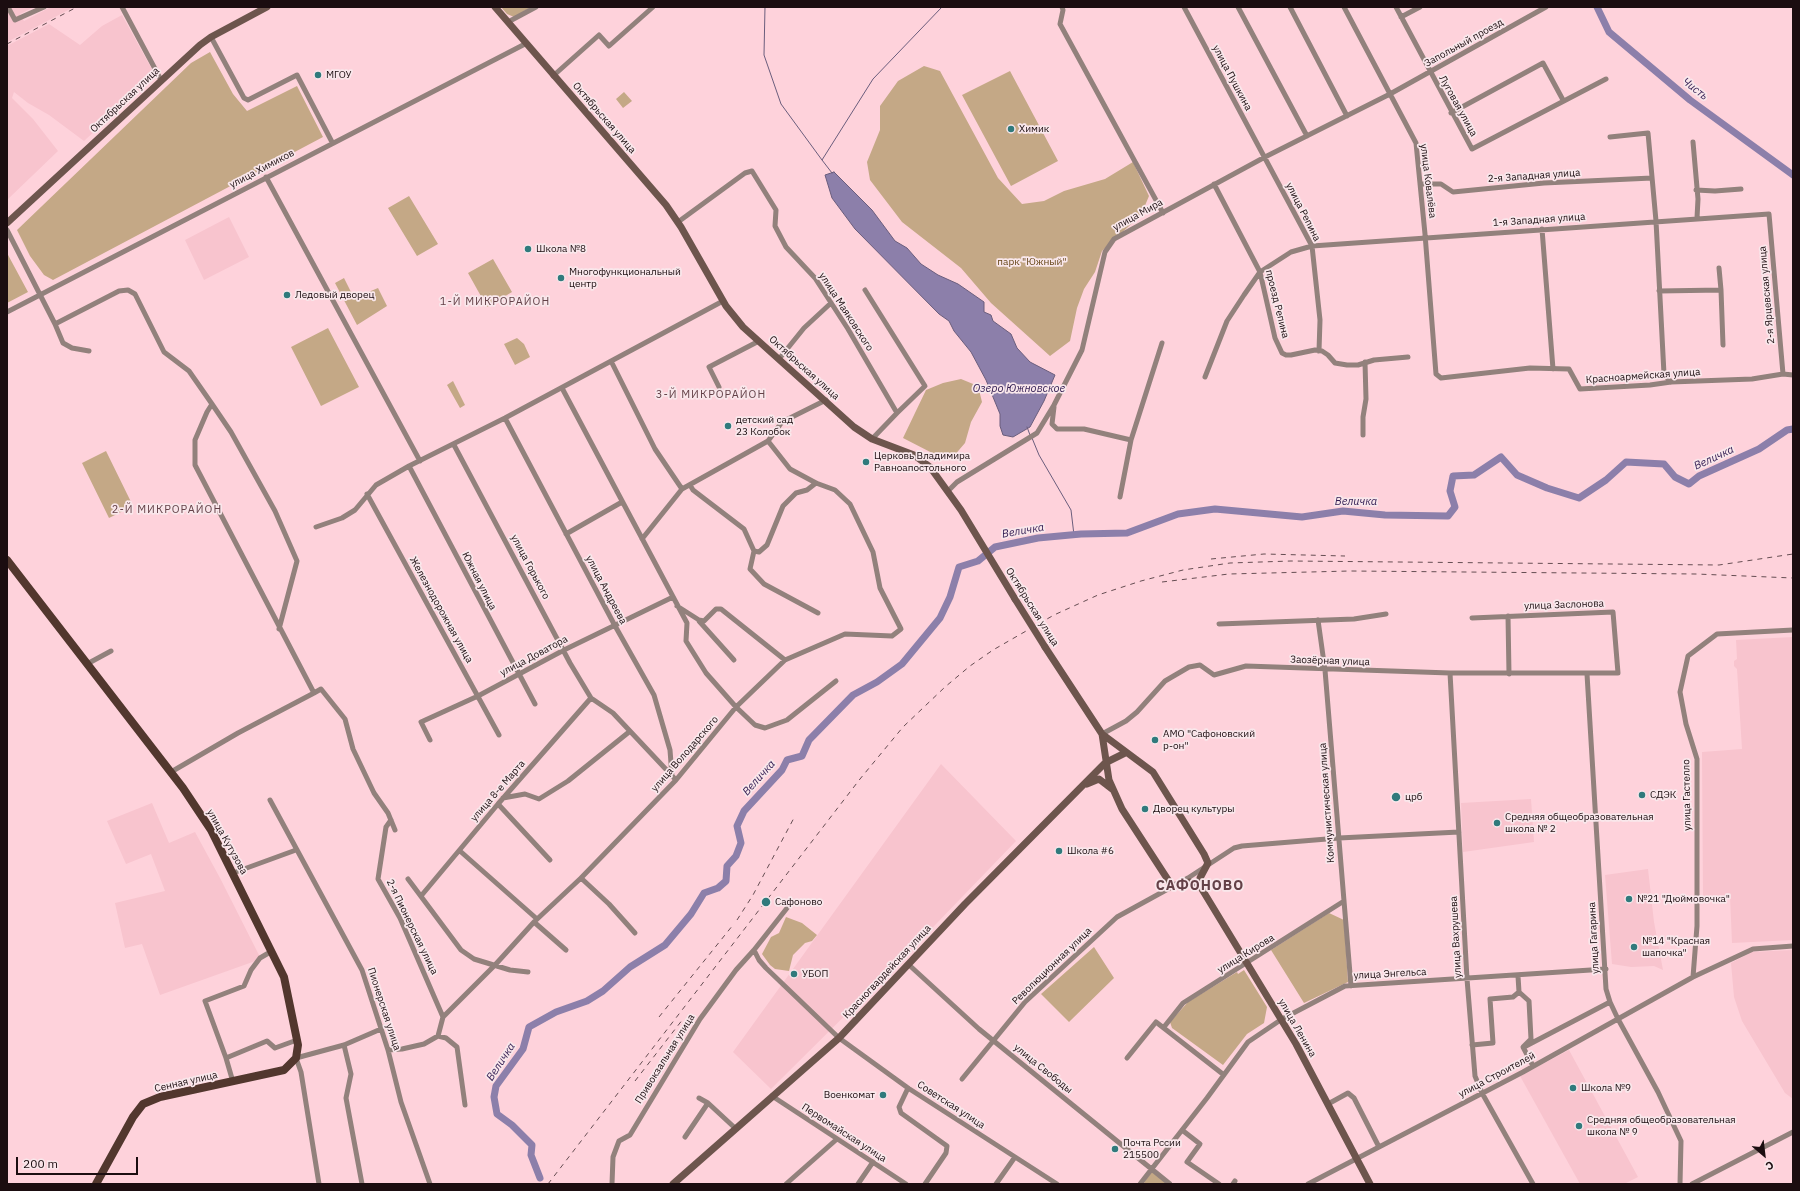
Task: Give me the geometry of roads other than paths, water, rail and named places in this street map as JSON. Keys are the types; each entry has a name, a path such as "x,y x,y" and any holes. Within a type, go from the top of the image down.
{"main road":[{"name":"Октябрьская улица","path":"7,223 161,80 211,37 267,7"},
{"name":"Октябрьская улица","path":"495,7 525,44 666,205 678,222 723,301 743,326 854,427 872,439 914,455 930,466 948,491 1015,599 1102,734 1125,753 1153,772 1204,854 1208,863"},
{"name":"улица Кутузова","path":"7,560 171,772 210,830 272,951 286,987 297,1040 298,1053 296,1058"},
{"name":"Октябрьская улица","path":"1102,734 1105,763 1112,790 1122,809 1172,886"},
{"name":"Красногвардейская улица","path":"673,1184 839,1038 965,904 1105,763 1125,753"},
{"path":"1081,787 1099,779 1112,790"},
{"path":"1172,886 1190,882 1200,886 1200,878 1208,863"},
{"name":"улица Ленина","path":"1200,886 1282,1019 1370,1184"},
{"name":"Сенная улица","path":"96,1184 133,1117 143,1104 160,1097 284,1070 296,1058"}],"street":[{"path":"8,7 15,20 44,7"},
{"path":"122,7 161,80"},
{"path":"508,22 536,7"},
{"path":"553,76 599,35 609,46 653,7"},
{"path":"1062,7 1063,10 1060,24 1162,213"},
{"name":"улица Пушкина","path":"1184,7 1265,157"},
{"path":"1238,7 1307,136"},
{"path":"1290,7 1347,116"},
{"name":"улица Ковалёва","path":"1344,7 1416,143 1426,238 1436,374"},
{"name":"Луговая улица","path":"1396,7 1429,73 1472,149 1563,100"},
{"path":"1401,17 1420,7"},
{"name":"Запольный проезд","path":"1390,94 1546,7"},
{"path":"211,37 244,98 248,100 297,75 332,142"},
{"name":"улица Химиков","path":"7,312 332,142 525,44"},
{"path":"1451,112 1543,63 1563,100 1606,79"},
{"name":"улица Мира","path":"948,491 957,482 1037,433 1054,405 1082,350 1105,252 1114,239 1265,157 1390,94"},
{"path":"1610,136 1648,133 1656,220 1664,374 1671,382"},
{"path":"1693,142 1697,218"},
{"name":"улица Репина","path":"1265,157 1312,246 1320,320 1319,351"},
{"name":"улица Маяковского","path":"678,222 745,173 752,172 776,210 775,226 786,247 815,278 897,413"},
{"path":"266,177 420,461"},
{"name":"2-я Западная улица","path":"1420,184 1441,184 1453,192 1544,183 1652,178"},
{"name":"проезд Репина","path":"1214,184 1260,272 1276,338 1282,353 1286,356 1319,351"},
{"path":"1696,190 1715,191 1741,189"},
{"name":"1-я Западная улица","path":"1260,272 1292,252 1312,246 1656,220 1769,214"},
{"name":"2-я Ярцевская улица","path":"1769,214 1783,374"},
{"path":"1542,229 1553,369"},
{"path":"7,230 55,324 63,343 72,348 89,351"},
{"path":"1719,268 1723,345"},
{"path":"1205,377 1227,320 1260,272"},
{"path":"55,324 119,291 128,290 134,294 164,352 188,371 231,432 275,511 297,561 279,629"},
{"path":"865,290 924,386 872,439"},
{"path":"1659,291 1721,290"},
{"path":"316,527 326,525 355,510 376,485 410,466 562,388 723,301"},
{"path":"779,359 804,328 831,303"},
{"path":"719,387 709,367 758,341"},
{"path":"1120,496 1131,440 1162,343"},
{"path":"1319,351 1328,355 1334,364 1358,365 1365,362 1408,357"},
{"path":"611,361 655,449 682,489"},
{"path":"1362,435 1366,399 1365,362"},
{"name":"Красноармейская улица","path":"1436,374 1441,378 1530,368 1569,369 1580,389 1650,385 1671,382 1752,379 1783,374 1793,375"},
{"path":"562,388 687,623 686,641 706,673 736,707 755,725 765,728 787,720 836,681"},
{"path":"642,539 682,489 768,441 782,422 826,400"},
{"path":"212,404 206,412 195,440 195,465 279,629 314,693"},
{"path":"1054,405 1052,424 1057,429 1084,429 1131,440"},
{"name":"улица Андреева","path":"505,418 614,624 654,695 666,731 670,750 672,776"},
{"path":"754,551 759,552 768,546 783,506 796,493 807,490 816,483 790,469 768,441"},
{"name":"улица Горького","path":"454,444 591,698"},
{"name":"Южная улица","path":"410,466 535,704"},
{"name":"улица Володарского","path":"443,1017 495,965 536,920 581,878 676,780 736,707 785,660 845,634 892,636 901,630 880,588 873,552 850,504 836,490 816,483"},
{"path":"690,485 693,490 744,529 754,551 750,569 764,584 818,613"},
{"name":"Железнодорожная улица","path":"367,494 499,735"},
{"path":"566,534 622,502"},
{"name":"улица Доватора","path":"430,740 421,722 478,696 614,624 673,597"},
{"path":"677,606 699,620 734,660"},
{"path":"699,620 704,621 716,609 722,609 785,660"},
{"name":"улица Заслонова","path":"1472,618 1613,612 1618,673 1586,674"},
{"path":"1219,624 1354,619 1386,614"},
{"path":"1508,616 1509,674"},
{"name":"Коммунистическая улица","path":"1318,620 1325,670 1351,986"},
{"name":"улица Гастелло","path":"1693,978 1697,926 1697,759 1686,724 1680,692 1688,656 1718,634 1793,630"},
{"path":"87,664 111,651"},
{"name":"Заозёрная улица","path":"1102,734 1137,712 1165,680 1189,667 1200,666 1214,675 1246,666 1325,670 1450,673 1586,674"},
{"name":"улица Вахрушева","path":"1450,673 1475,1076 1482,1093 1533,1184"},
{"name":"улица Гагарина","path":"1586,674 1606,969 1606,989 1618,1019 1658,1092 1681,1140 1680,1184"},
{"path":"171,772 238,733 321,689 346,719 353,749 374,794 391,820 395,830"},
{"path":"591,698 613,713 629,732 676,780"},
{"name":"улица 8-е Марта","path":"421,896 503,798 591,698"},
{"path":"503,798 525,794 539,799 568,781 629,732"},
{"name":"Пионерская улица","path":"270,800 362,970 388,1050 401,1102 430,1184"},
{"path":"498,804 550,860"},
{"name":"2-я Пионерская улица","path":"391,820 386,827 378,880 400,918 443,1017"},
{"path":"1208,863 1234,848 1242,846 1339,838 1459,832"},
{"path":"233,873 296,850"},
{"path":"460,851 536,920 566,950"},
{"name":"Революционная улица","path":"962,1079 1025,1002 1117,917 1188,878 1208,863"},
{"path":"581,878 609,904 635,933"},
{"path":"408,879 461,950 474,959 528,972"},
{"name":"улица Кирова","path":"1164,1028 1182,1003 1248,963 1344,901"},
{"name":"Привокзальная улица","path":"612,1184 613,1157 619,1141 630,1135 700,1019 736,970 791,904"},
{"name":"улица Строителей","path":"1308,1184 1533,1066 1693,978 1753,949 1793,946"},
{"path":"754,950 759,960 766,968 839,1038"},
{"path":"233,1082 226,1058 205,1001 244,986 251,970 260,958 272,951"},
{"name":"улица Свободы","path":"908,964 993,1040 1170,1184"},
{"name":"улица Энгельса","path":"1140,1184 1248,1042 1282,1019 1345,986 1518,976 1606,969"},
{"path":"1518,976 1519,992 1529,1001 1531,1039 1523,1047"},
{"path":"1472,1045 1493,1043 1490,998 1513,997 1519,992"},
{"path":"1523,1047 1610,1002"},
{"path":"438,1036 443,1017"},
{"path":"1127,1058 1156,1022 1224,1075"},
{"path":"296,1058 344,1045 381,1029"},
{"path":"388,1050 402,1049 424,1044 438,1036 446,1038 457,1047 465,1106"},
{"name":"Советская улица","path":"839,1038 908,1088 1057,1184"},
{"path":"226,1058 267,1041 275,1048 297,1040"},
{"path":"344,1045 351,1074 346,1098 362,1184"},
{"path":"1523,1047 1533,1066"},
{"name":"улица Кутузова","path":"296,1058 301,1072 319,1184"},
{"path":"908,1088 899,1107 901,1112 947,1146 946,1153 925,1184"},
{"path":"1328,1104 1348,1093 1354,1098 1379,1147"},
{"name":"Первомайская улица","path":"772,1096 906,1184"},
{"path":"699,1098 708,1103 736,1128"},
{"path":"685,1137 708,1103"},
{"path":"1182,1130 1200,1144 1187,1162 1219,1184"},
{"path":"1692,1184 1793,1132"},
{"path":"789,1183 837,1139"},
{"path":"996,1184 1015,1157"},
{"path":"858,1184 872,1162"}],"water":[{"name":"Озеро Южновское","path":"834,172 872,210 895,241 907,248 921,264 938,275 958,284 984,302 984,312 991,315 993,321 1011,334 1017,348 1030,362 1055,375 1044,401 1030,427 1013,437 1003,435 1000,426 1000,414 986,380 971,352 954,331 949,321 939,314 855,229 832,198 825,175"}],"waterway":[{"path":"765,7 764,55 781,104 822,160"},
{"path":"832,173 822,160 873,79 942,7"},
{"name":"Чисть","path":"1597,7 1609,32 1690,100 1793,175"},
{"path":"1027,427 1030,435"},
{"name":"Величка","path":"540,1178 531,1155 532,1145 512,1125 497,1114 494,1097 496,1086 523,1049 529,1027 556,1012 587,1001 603,991 630,967 665,945 691,914 704,893 718,888 726,881 727,866 736,856 741,843 737,826 744,811 782,770 787,760 802,756 809,740 853,695 877,682 902,664 940,618 950,597 959,567 978,561 995,547 1038,538 1081,534 1127,533 1178,514 1215,509 1302,517 1343,511 1385,515 1448,516 1455,507 1450,491 1453,476 1474,475 1501,457 1517,475 1547,488 1579,498 1606,480 1626,462 1664,464 1675,477 1689,484 1699,476 1759,449 1787,430 1793,429"},
{"path":"1032,438 1039,455 1071,510 1074,535"}],"railway":[{"path":"7,44 77,7"},
{"path":"1211,559 1264,554 1345,556"},
{"path":"548,1184 860,779 903,727 945,687 970,666 993,650 1054,615 1098,595 1141,581 1183,570 1230,563 1291,561 1719,565 1793,554"},
{"path":"1162,582 1229,574 1350,571 1696,574 1793,578"},
{"path":"737,920 753,895 795,816"},
{"path":"659,1017 733,925"},
{"path":"635,1081 683,1019"}],"place":[{"name":"МГОУ","path":"318,75"},
{"name":"Химик","path":"1011,129"},
{"name":"Школа №8","path":"528,249"},
{"name":"Многофункциональный центр","path":"561,278"},
{"name":"Ледовый дворец","path":"287,295"},
{"name":"детский сад 23 Колобок","path":"728,426"},
{"name":"Церковь Владимира Равноапостольного","path":"866,462"},
{"name":"АМО \"Сафоновский р-он\"","path":"1155,740"},
{"name":"СДЭК","path":"1642,795"},
{"name":"црб","path":"1396,797"},
{"name":"Дворец культуры","path":"1145,809"},
{"name":"Средняя общеобразовательная школа № 2","path":"1497,823"},
{"name":"Школа #6","path":"1059,851"},
{"name":"№21 \"Дюймовочка\"","path":"1629,899"},
{"name":"Сафоново","path":"766,902"},
{"name":"№14 \"Красная шапочка\"","path":"1634,947"},
{"name":"УБОП","path":"794,974"},
{"name":"Школа №9","path":"1573,1088"},
{"name":"Военкомат","path":"883,1095"},
{"name":"Средняя общеобразовательная школа № 9","path":"1579,1126"},
{"name":"Почта Рссии 215500","path":"1115,1149"}],"district":[{"name":"1-Й МИКРОРАЙОН","path":"495,302"},
{"name":"3-Й МИКРОРАЙОН","path":"711,395"},
{"name":"2-Й МИКРОРАЙОН","path":"167,510"},
{"name":"САФОНОВО","path":"1200,886"}],"park label":[{"name":"парк \"Южный\"","path":"1032,262"}]}
